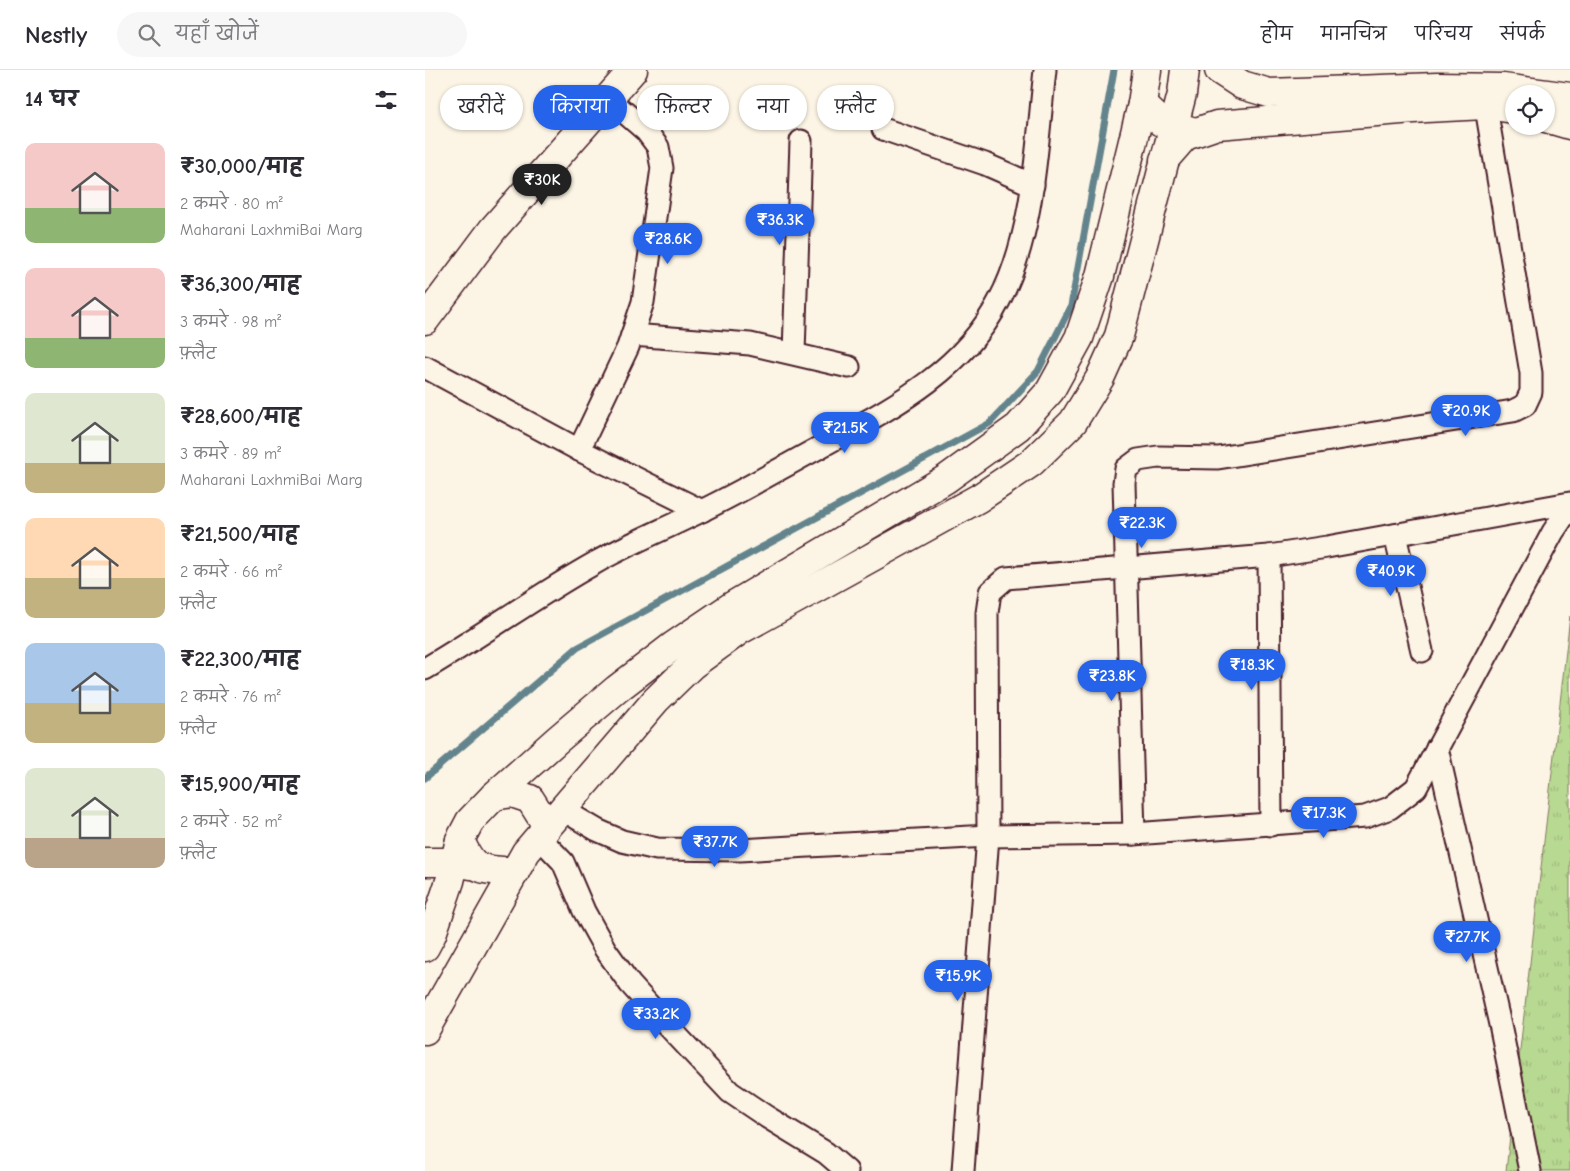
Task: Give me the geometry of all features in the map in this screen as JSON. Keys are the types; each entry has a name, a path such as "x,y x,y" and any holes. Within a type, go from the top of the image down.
{"main road":[{"path":"619,85 633,70"},
{"path":"425,947 463,856 470,822 494,796 617,689 673,646 789,571 946,479 1017,427 1049,391 1079,338 1100,276 1142,104 1147,70"},
{"path":"425,1030 515,872 549,825 656,700 692,665 740,630 979,498 1031,462 1073,422 1100,378 1119,336 1133,290 1164,160 1185,129 1182,94 1185,70"},
{"path":"1219,70 1242,85 1269,93 1437,87 1484,96 1505,105"},
{"path":"1142,104 1161,122 1185,129 1484,96 1570,97"},
{"path":"1555,121 1570,125"},
{"path":"425,320 493,229 578,130"},
{"path":"494,796 512,794 530,799 549,825"},
{"path":"425,862 463,856 485,870 515,872"}],"street":[{"path":"425,669 597,562 702,511 913,395 945,370 971,342 999,302 1019,250 1033,185 1045,70"},
{"path":"1134,834 1123,483 1126,469 1138,460 1158,457 1218,458 1513,411 1525,405 1531,392 1531,373 1484,96"},
{"path":"579,450 632,335 643,302 662,168 658,147 627,116"},
{"path":"886,130 985,164 1033,185"},
{"path":"794,353 801,141"},
{"path":"632,335 750,344 849,367"},
{"path":"425,367 579,450 702,511"},
{"path":"847,1171 826,1153 730,1092 630,984 605,949 584,911 549,825 597,830 622,841 657,849 740,850 988,836 1134,834 1365,817 1390,808 1416,788 1553,532 1570,505"},
{"path":"963,1171 988,836 987,613 990,592 1007,578 1269,556 1570,505"},
{"path":"1395,536 1422,651"},
{"path":"1269,556 1271,825"},
{"path":"1437,748 1499,1020 1530,1171"}],"green space":[{"path":"1570,616 1570,1171 1506,1171"}],"waterway":[{"path":"425,778 577,648 990,423 1038,371 1071,306 1114,70"}]}
